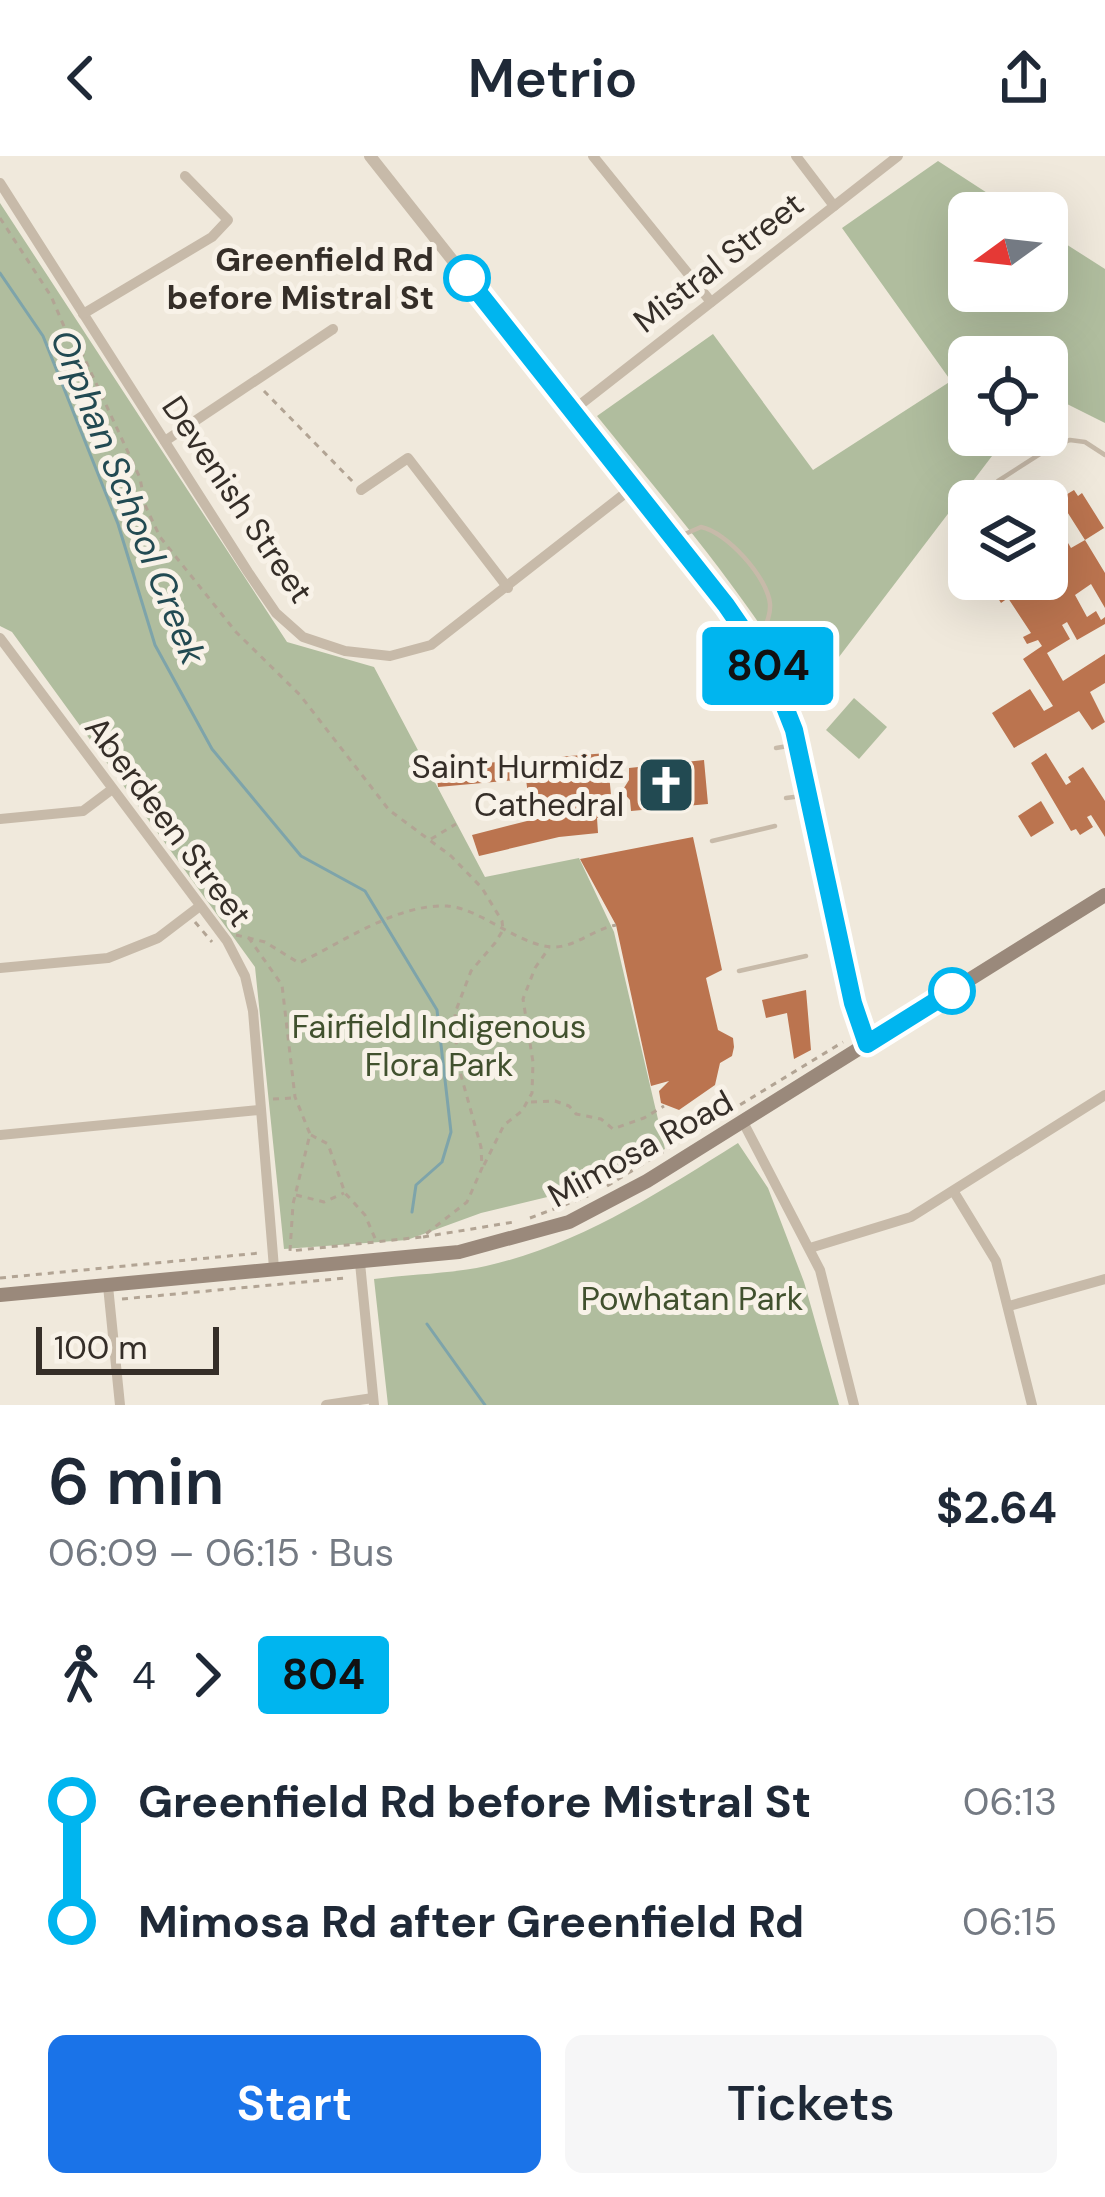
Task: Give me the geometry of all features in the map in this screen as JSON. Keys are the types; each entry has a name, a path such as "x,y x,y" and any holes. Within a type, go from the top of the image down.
{"main road":[{"name":"Mimosa Road","path":"0,1294 473,1249 569,1222 607,1205 1105,895"}],"street":[{"path":"370,156 757,647 788,710 853,1003 867,1044"},
{"path":"593,156 711,302"},
{"path":"796,156 834,206"},
{"name":"Mistral Street","path":"572,411 898,156"},
{"path":"83,314 212,237 228,220 185,176"},
{"name":"Devenish Street","path":"0,183 276,613 303,637 345,651 390,656 431,645 632,488"},
{"path":"165,440 333,329"},
{"path":"361,490 408,458 508,588"},
{"name":"Aberdeen Street","path":"0,638 200,906 245,976 253,1011 274,1268"},
{"path":"0,819 83,811 111,790"},
{"path":"0,968 108,958 158,938 200,906"},
{"path":"810,1248 911,1217 1105,1095"},
{"path":"0,1135 259,1105"},
{"path":"743,1122 810,1248 829,1295 854,1405"},
{"path":"954,1192 996,1262 1032,1405"},
{"path":"326,1405 374,1402 360,1263"},
{"path":"1009,1306 1105,1279"},
{"path":"109,1286 120,1405"}],"lane":[{"path":"1000,480 1070,440 1085,442 1105,455"},
{"path":"673,540 701,527 728,538 766,588 770,618 757,647"},
{"path":"776,748 797,745"},
{"path":"787,798 808,794"},
{"path":"712,841 776,826"},
{"path":"739,971 806,956"}],"path":[{"path":"0,218 82,353 133,462 145,506 160,537 236,632 313,710 389,810 482,888 502,921 502,929 471,971 455,1013 458,1060 477,1127 482,1168"},
{"path":"255,382 361,490"},
{"path":"430,841 456,824"},
{"path":"236,935 246,934 299,963 388,917 448,907 550,946 564,946 597,928 616,925"},
{"path":"189,915 217,948"},
{"path":"246,934 284,992 296,1097 310,1134 290,1251 474,1232 525,1220 592,1194 843,1042"},
{"path":"422,1237 467,1202 489,1147 528,1101 534,1075 523,999 550,946"},
{"path":"259,1105 296,1097"},
{"path":"528,1101 555,1100 613,1129 664,1106"},
{"path":"310,1134 328,1144 345,1192 365,1215 377,1243"},
{"path":"296,1195 324,1202 345,1192"},
{"path":"0,1277 260,1253"},
{"path":"122,1299 346,1278"}],"green space":[{"path":"938,161 986,192 948,192 948,312 1068,312 1068,245 1105,269 1105,423 1068,404 1068,336 948,336 948,377 842,228"},
{"name":"Fairfield Indigenous Flora Park","path":"0,203 287,642 374,667 485,877 579,858 614,932 665,1149 593,1186 481,1213 407,1240 284,1249 255,967 12,632 0,626"},
{"path":"713,334 813,470 948,383 948,456 992,456 974,480 948,480 948,514 807,699 734,588 597,416"},
{"path":"854,698 887,727 859,759 826,730"},
{"name":"Powhatan Park","path":"738,1143 768,1188 804,1282 839,1405 388,1405 374,1279 472,1269 553,1245 617,1215"}],"building":[{"path":"1082,493 1104,528 1085,540 1068,513 1068,494"},
{"path":"1085,540 1105,573 1105,608 1091,584 1075,595 1087,617 1096,611 1101,620 1105,617 1105,624 1077,640 1067,622 1062,625 1070,639 1047,653 1063,681 1105,654 1105,683 1090,692 1105,722 1092,730 1079,711 1014,748 992,713 1030,689 1044,711 1053,706 1023,659 1042,646 1038,640 1027,644 1023,637 1031,633 1009,600 1068,600 1068,543 1071,548"},
{"path":"607,753 613,816 597,818 598,833 479,856 472,835 531,820 526,779 438,787 436,767"},
{"path":"1046,753 1066,785 1071,782 1068,777 1083,767 1105,801 1105,837 1091,815 1087,817 1093,827 1080,835 1076,829 1071,831 1031,763"},
{"name":"Saint Hurmidz Cathedral","path":"704,760 708,804 631,811 630,800 622,791 629,768"},
{"path":"1041,801 1054,823 1031,837 1018,816"},
{"path":"693,837 722,970 706,978 718,1030 733,1038 734,1047 732,1056 720,1063 715,1085 679,1110 661,1103 659,1091 669,1081 651,1086 616,925 580,859"},
{"path":"806,990 811,1050 794,1059 787,1013 766,1018 762,1000"}],"waterway":[{"name":"Orphan School Creek","path":"0,273 43,336 118,524 155,645 212,749 301,856 365,891 437,1010 451,1132 442,1162 416,1185 412,1212"},
{"name":"Orphan School Creek","path":"427,1324 485,1405"}],"bus line":[{"name":"804","path":"467,278 726,605 770,669 794,730 853,1003 867,1044 952,991"}],"place":[{"name":"Greenfield Rd before Mistral St","path":"467,278"},
{"name":"Saint Hurmidz Cathedral","path":"666,785"}]}
